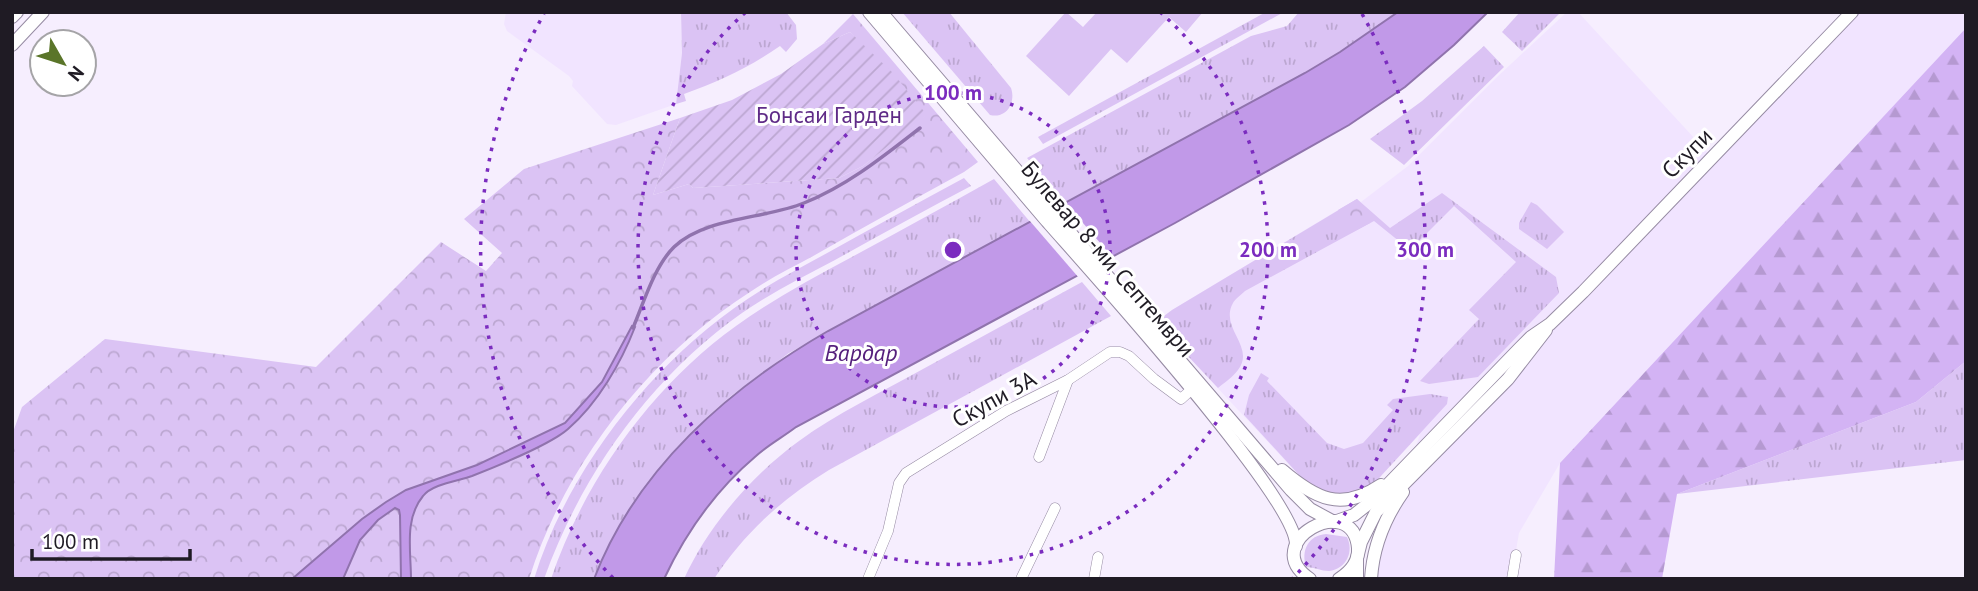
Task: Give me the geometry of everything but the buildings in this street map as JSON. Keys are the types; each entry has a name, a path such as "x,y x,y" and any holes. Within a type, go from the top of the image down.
{"street":[{"path":"12,17 17,12"},
{"path":"12,45 43,12"},
{"name":"Булевар 8-ми Септември","path":"869,12 882,18 1142,323 1303,503 1352,533 1358,548 1357,558"},
{"name":"Скупи","path":"1296,546 1310,527 1322,522 1334,522 1360,511 1531,337 1550,324 1852,12"},
{"name":"Булевар 8-ми Септември","path":"1142,323 1285,513 1294,531 1298,566 1310,579"},
{"name":"Скупи","path":"1357,558 1365,532 1376,512 1508,379 1550,324"},
{"name":"Скупи 3А","path":"868,579 885,541 900,483 906,473 1006,411 1068,380 1110,352 1120,352 1140,364 1154,379 1181,399 1192,389"},
{"path":"1039,457 1068,380"},
{"path":"1260,452 1308,491 1334,500 1362,496 1404,468"},
{"path":"1371,579 1374,552 1386,518 1432,454"},
{"path":"1021,579 1055,508"},
{"path":"1512,579 1516,555"},
{"path":"1094,579 1098,557"},
{"path":"1339,579 1351,569 1357,558"},
{"path":"1357,558 1357,579"}],"shaded area":[{"path":"506,12 681,12 682,53 676,104 616,125 607,124 572,86 573,81 569,76 507,31 504,24"},
{"path":"1567,12 1578,12 1708,153 1852,12 1966,12 1966,28 1560,463 1519,533 1511,579 1376,579 1378,560 1420,434 1394,462 1310,487 1156,322 1338,210 1357,199 1361,202 1408,166"}],"green space":[{"path":"681,12 786,12 796,25 797,39 786,52 780,46 734,73 684,94 686,101 676,104 682,53"},
{"path":"902,12 949,12 1011,88 1009,108 996,116 990,115"},
{"path":"1066,12 1083,27 1097,12 1203,12 1186,32 1169,17 1127,63 1111,49 1069,96 1026,56"},
{"path":"1266,12 1284,12 1043,144 1038,137"},
{"path":"1299,12 1398,12 1305,73 1066,203 1027,158 1251,36 1287,26"},
{"path":"1520,12 1561,12 1522,51 1502,32"},
{"path":"853,14 978,162 766,282 713,318 678,348 645,381 588,455 545,536 529,579 12,579 12,435 22,407 105,339 316,367 441,242 486,271 502,253 464,219 524,169 680,118 653,195 689,184 693,188 839,178 863,166 926,115 850,32 823,44"},
{"path":"1966,28 1966,361 1916,402 1677,494 1662,579 1554,579 1560,463"},
{"name":"Бонсаи Гарден","path":"850,32 892,72 927,115 863,166 839,178 693,188 689,184 653,195 680,118 732,100 781,74 823,44"},
{"path":"1484,46 1504,67 1404,165 1370,139 1422,101"},
{"path":"964,178 971,186 764,299 709,339 678,367 649,398 599,466 559,540 544,579 534,579 548,540 588,464 640,395 700,334 756,293"},
{"path":"994,179 1031,223 789,353 731,396 707,417 666,462 624,521 594,579 551,579 582,507 624,438 676,377 705,350 750,316 792,290"},
{"path":"1442,193 1556,277 1559,293 1478,377 1429,384 1420,381 1479,319 1469,310 1516,262 1454,206 1410,250 1374,221 1245,291 1234,302 1230,312 1230,321 1243,353 1242,362 1236,373 1218,388 1156,322 1357,199 1390,228"},
{"path":"1357,199 1370,223 1351,233 1338,210"},
{"path":"1531,202 1564,232 1547,249 1519,229 1519,223"},
{"path":"1082,282 1111,316 829,470 796,492 751,532 714,579 684,579 705,540 733,503 765,469 799,441 860,403"},
{"path":"1966,361 1966,460 1677,494 1916,402"},
{"path":"1261,373 1269,378 1267,381 1327,443 1344,449 1363,443 1393,410 1387,405 1393,399 1430,394 1448,397 1447,404 1370,488 1340,496 1310,487 1244,415 1249,395"},
{"path":"1320,535 1347,537 1350,548 1344,563 1329,571 1306,567 1304,555 1307,545"}],"water":[{"name":"Вардар","path":"1398,12 1488,12 1405,87 1349,125 1175,223 796,427 765,448 728,483 692,528 664,579 594,579 612,539 634,502 660,467 690,435 756,378 828,331 1305,73"},
{"path":"632,326 635,327 608,382 568,429 522,455 472,476 439,486 423,496 417,505 411,525 411,579 401,579 400,515 395,508 378,520 360,540 343,579 292,579 362,519 406,490 477,465 565,423 602,382"}],"pier":[{"path":"1064,201 1114,259 1079,278 1029,220"}],"waterway":[{"path":"633,328 661,264 674,247 687,237 718,224 788,208 820,196 865,170 920,128"}]}
